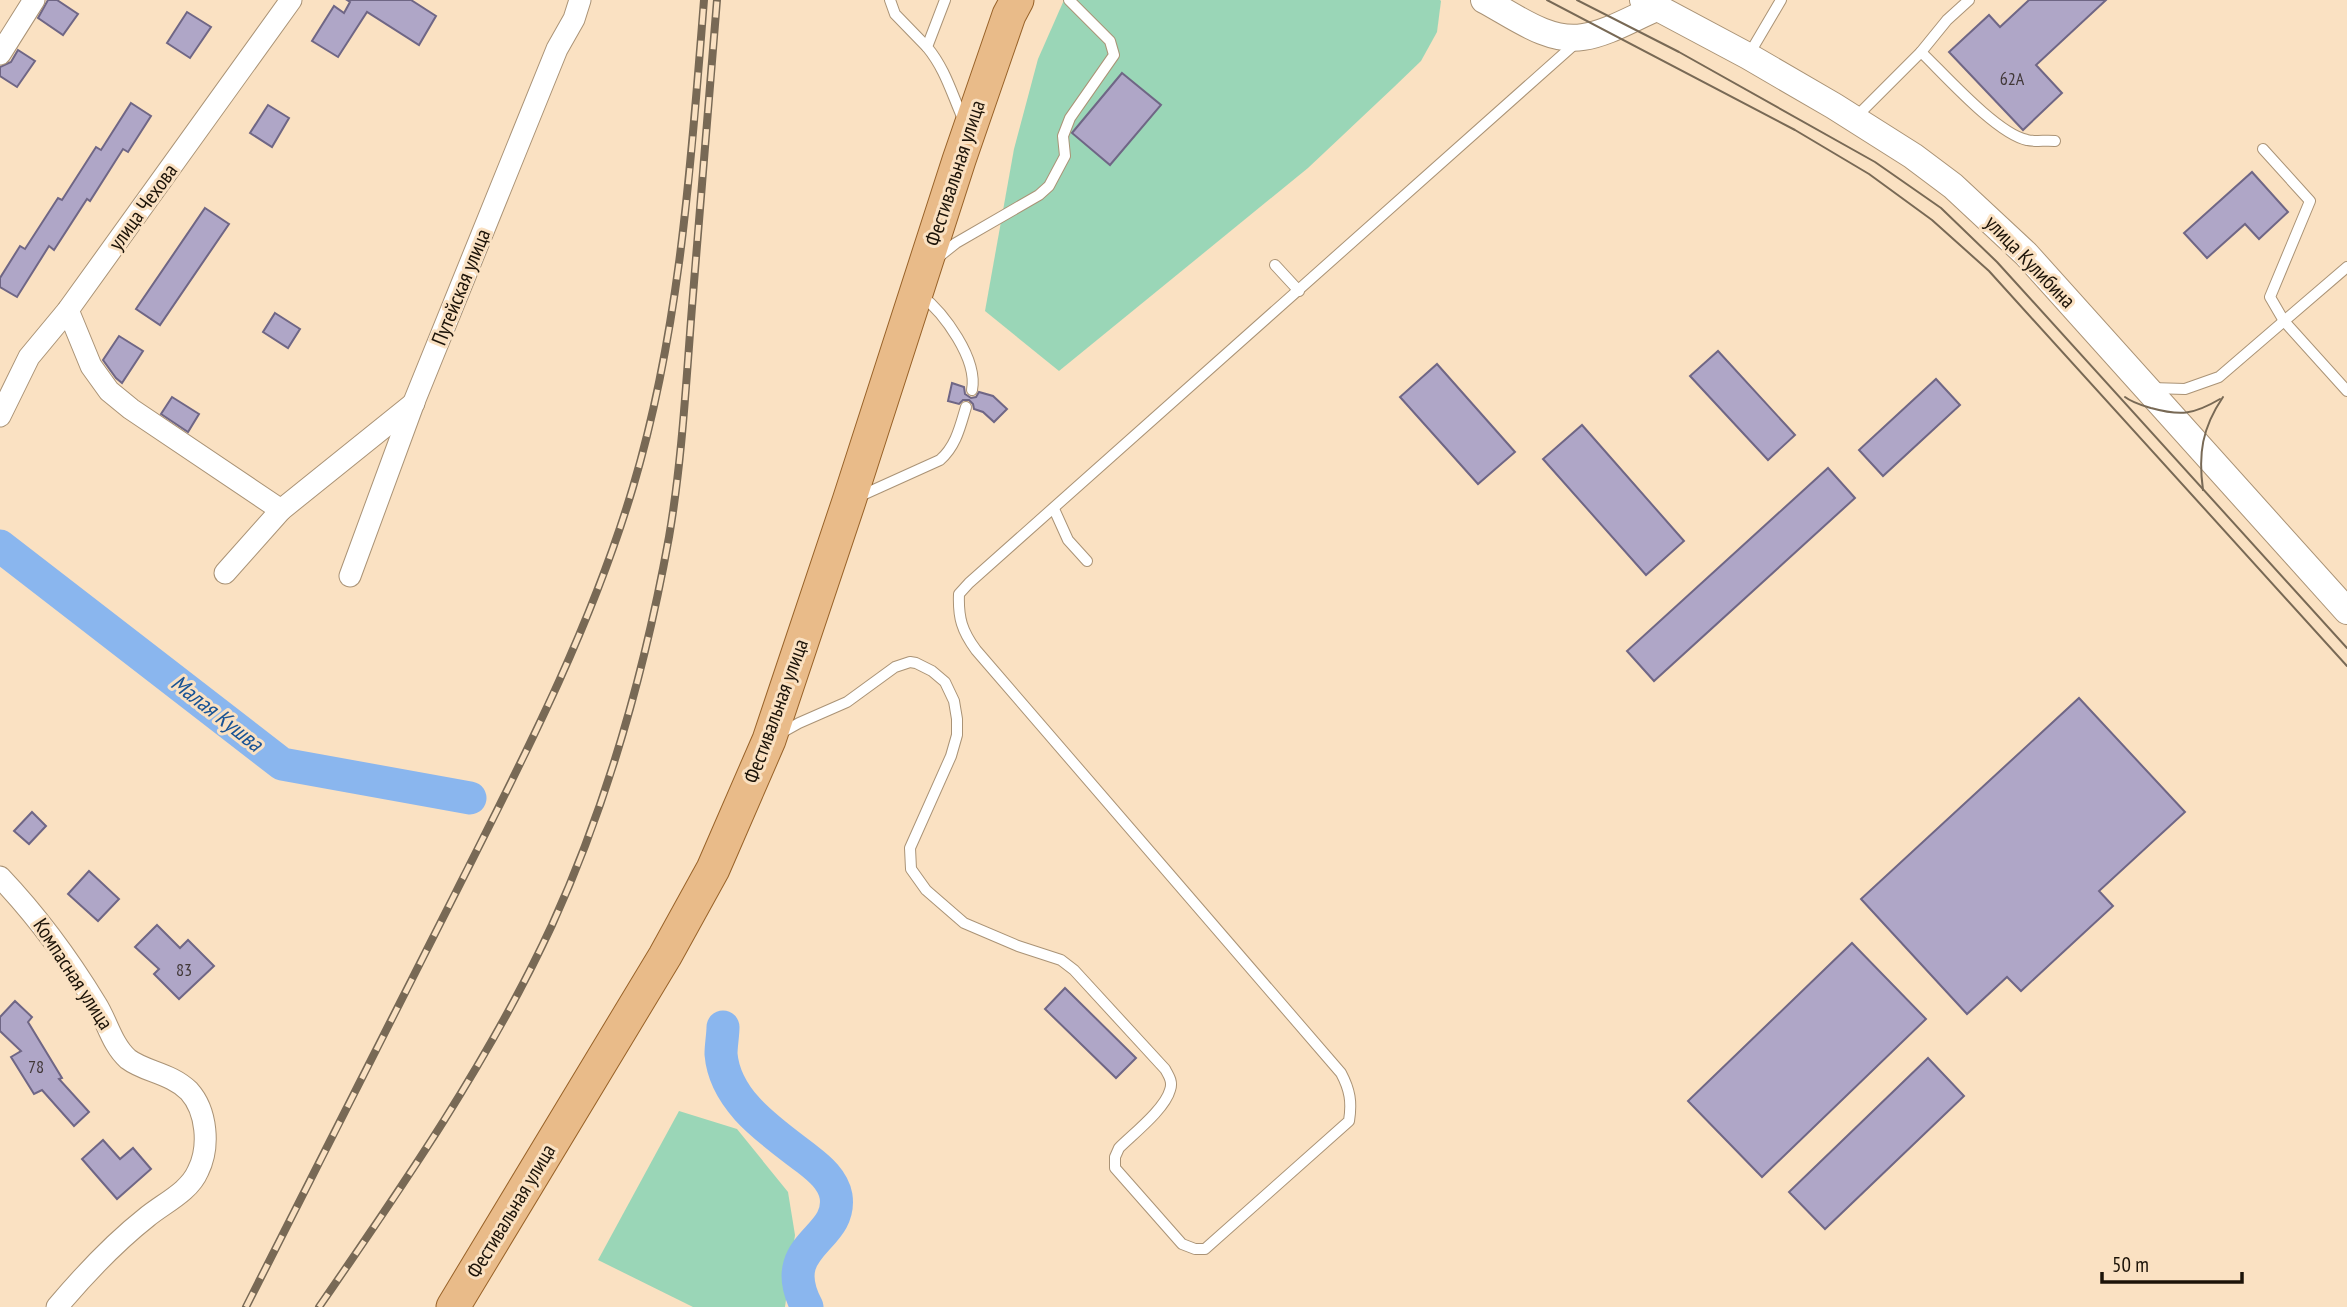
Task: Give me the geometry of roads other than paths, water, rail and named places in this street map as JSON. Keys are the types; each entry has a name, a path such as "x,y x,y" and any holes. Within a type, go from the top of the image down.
{"main road":[{"name":"Фестивальная улица","path":"991,67 1004,0"},
{"name":"Фестивальная улица","path":"453,1307 665,956 713,869 769,740 968,132 1009,15 1017,0"}],"street":[{"path":"0,54 34,0"},
{"name":"улица Чехова","path":"0,416 29,357 68,310 291,0"},
{"name":"Путейская улица","path":"350,576 414,402 557,49 574,19 580,0"},
{"path":"1484,0 1545,33 1582,37 1607,30 1651,4"},
{"name":"улица Кулибина","path":"1651,4 1855,118 1923,164 1991,219 2059,290 2347,611"},
{"path":"68,310 91,366 109,391 131,409 281,510"},
{"path":"225,573 281,510 414,402"},
{"name":"Компасная улица","path":"0,877 30,909 66,957 99,1007 116,1043 129,1059 168,1076 188,1090 199,1105 204,1128 205,1150 198,1173 183,1191 147,1217 113,1247 57,1307"}],"lane":[{"path":"890,0 895,14 937,60 968,132"},
{"path":"927,47 945,0"},
{"path":"972,390 975,376 947,322 920,280 956,243 1039,195 1049,186 1065,156 1063,136 1070,118 1114,55 1110,41 1069,0"},
{"path":"1748,56 1781,0"},
{"path":"1855,118 1969,0"},
{"path":"769,740 799,723 848,702 895,667 910,662 923,665 945,682 954,701 957,735 951,756 910,848 911,869 926,890 964,923 1017,946 1061,960 1074,970 1165,1069 1170,1078 1171,1089 1164,1103 1119,1149 1115,1157 1115,1168 1182,1244 1195,1249 1205,1249 1349,1121 1350,1091 1341,1073 965,635 960,624 959,594 1582,37"},
{"path":"1920,51 2010,133 2026,140 2055,141"},
{"path":"2263,149 2310,201 2270,297 2284,321 2347,391"},
{"path":"1275,265 1299,290"},
{"path":"2145,388 2185,389 2218,377 2347,267"},
{"path":"849,501 940,460 950,452 967,407"},
{"path":"1054,509 1068,540 1087,561"}],"waterway":[{"name":"Малая Кушва","path":"0,546 282,764 470,798"},
{"name":"Малая Кушва","path":"723,1027 721,1054 731,1087 765,1127 821,1171 829,1180 836,1196 835,1211 830,1223 804,1256 799,1269 799,1286 807,1307"}],"tram line":[{"path":"1547,0 1795,130 1869,174 1932,220 1989,271 2347,666"},
{"path":"1577,0 1679,52 1875,162 1941,208 1997,262 2347,648"},
{"path":"2125,397 2151,408 2178,413 2194,411 2220,399"},
{"path":"2203,490 2203,442 2210,420 2223,397"}],"railway":[{"path":"246,1307 530,743 576,643 616,540 649,427 673,306 688,184 704,0"},
{"path":"319,1307 444,1121 501,1025 552,925 572,878 591,831 622,735 659,587 677,480 717,0"}]}
